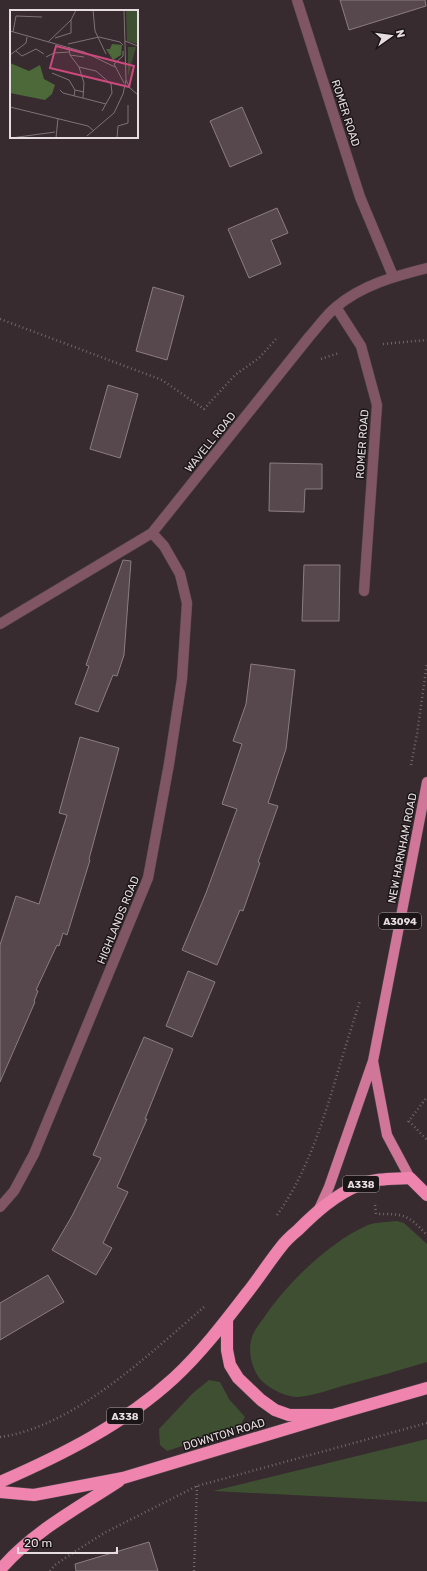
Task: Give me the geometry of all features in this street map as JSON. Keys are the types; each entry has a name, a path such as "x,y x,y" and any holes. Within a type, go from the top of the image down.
{"highway":[{"path":"410,1178 427,1195"},
{"name":"A338","path":"0,1482 26,1471 98,1434 142,1405 174,1378 199,1352 226,1319 282,1245 319,1209 344,1192 370,1181 410,1178"},
{"path":"226,1319 227,1350 230,1365 238,1378 248,1388 275,1410 289,1415 333,1415"},
{"name":"DOWNTON ROAD","path":"0,1492 34,1495 123,1478 427,1388"},
{"name":"DOWNTON ROAD","path":"0,1570 30,1539 123,1478"}],"main road":[{"name":"NEW HARNHAM ROAD","path":"373,1061 427,782"},
{"name":"A3094","path":"373,1061 387,1135 410,1178"},
{"name":"A3094","path":"319,1209 329,1187 373,1061"}],"street":[{"name":"ROMER ROAD","path":"297,0 360,197 393,276"},
{"name":"WAVELL ROAD","path":"0,624 152,533 309,337 336,307 359,291 393,276 427,268"},
{"name":"ROMER ROAD","path":"336,307 361,346 377,405 364,591"},
{"name":"HIGHLANDS ROAD","path":"0,1207 14,1191 34,1154 148,878 169,764 182,679 187,603 180,574 164,546 152,533"}],"path":[{"path":"0,319 162,380 204,409 235,375 259,358 278,336"},
{"path":"409,1121 427,1140"},
{"path":"275,1217 284,1205 303,1171 318,1136"},
{"path":"0,1437 14,1435 58,1418 98,1393 155,1349 208,1304"},
{"path":"50,1571 61,1561 106,1532 197,1486 427,1423"},
{"path":"194,1571 197,1486"}],"green space":[{"path":"397,1221 404,1223 427,1244 427,1362 322,1392 298,1397 284,1394 263,1382 253,1367 250,1355 252,1337 258,1325 284,1292 310,1265 353,1232 368,1225"},
{"path":"209,1380 220,1382 229,1399 245,1417 239,1427 167,1451 160,1445 159,1429 193,1393"},
{"path":"427,1439 427,1502 213,1491"}],"building":[{"path":"340,0 425,0 426,6 349,30"},
{"path":"242,107 262,153 230,167 210,121"},
{"path":"277,208 288,233 271,240 281,264 249,278 228,229"},
{"path":"153,287 184,296 167,360 136,351"},
{"path":"108,385 138,394 120,458 90,449"},
{"path":"270,463 322,464 322,489 305,489 304,512 269,511"},
{"path":"123,560 131,561 124,655 117,676 113,675 98,712 75,704 89,666 86,665"},
{"path":"304,565 340,565 339,621 302,621"},
{"path":"251,664 295,670 286,749 268,803 278,806 258,862 260,863 243,911 240,910 217,965 182,950 206,893 237,809 222,804 242,744 233,741 246,704"},
{"path":"80,737 119,748 89,859 90,860 67,935 63,933 59,946 57,945 36,990 38,991 34,1001 35,1002 0,1082 0,945 16,896 39,904 67,815 59,813"},
{"path":"188,971 215,982 192,1037 166,1026"},
{"path":"144,1037 173,1049 145,1119 147,1119 117,1187 128,1192 103,1243 112,1248 96,1275 52,1250 72,1216 101,1158 93,1155"},
{"path":"48,1275 64,1302 0,1340 0,1303"},
{"path":"149,1542 158,1571 76,1571 75,1564"}]}
